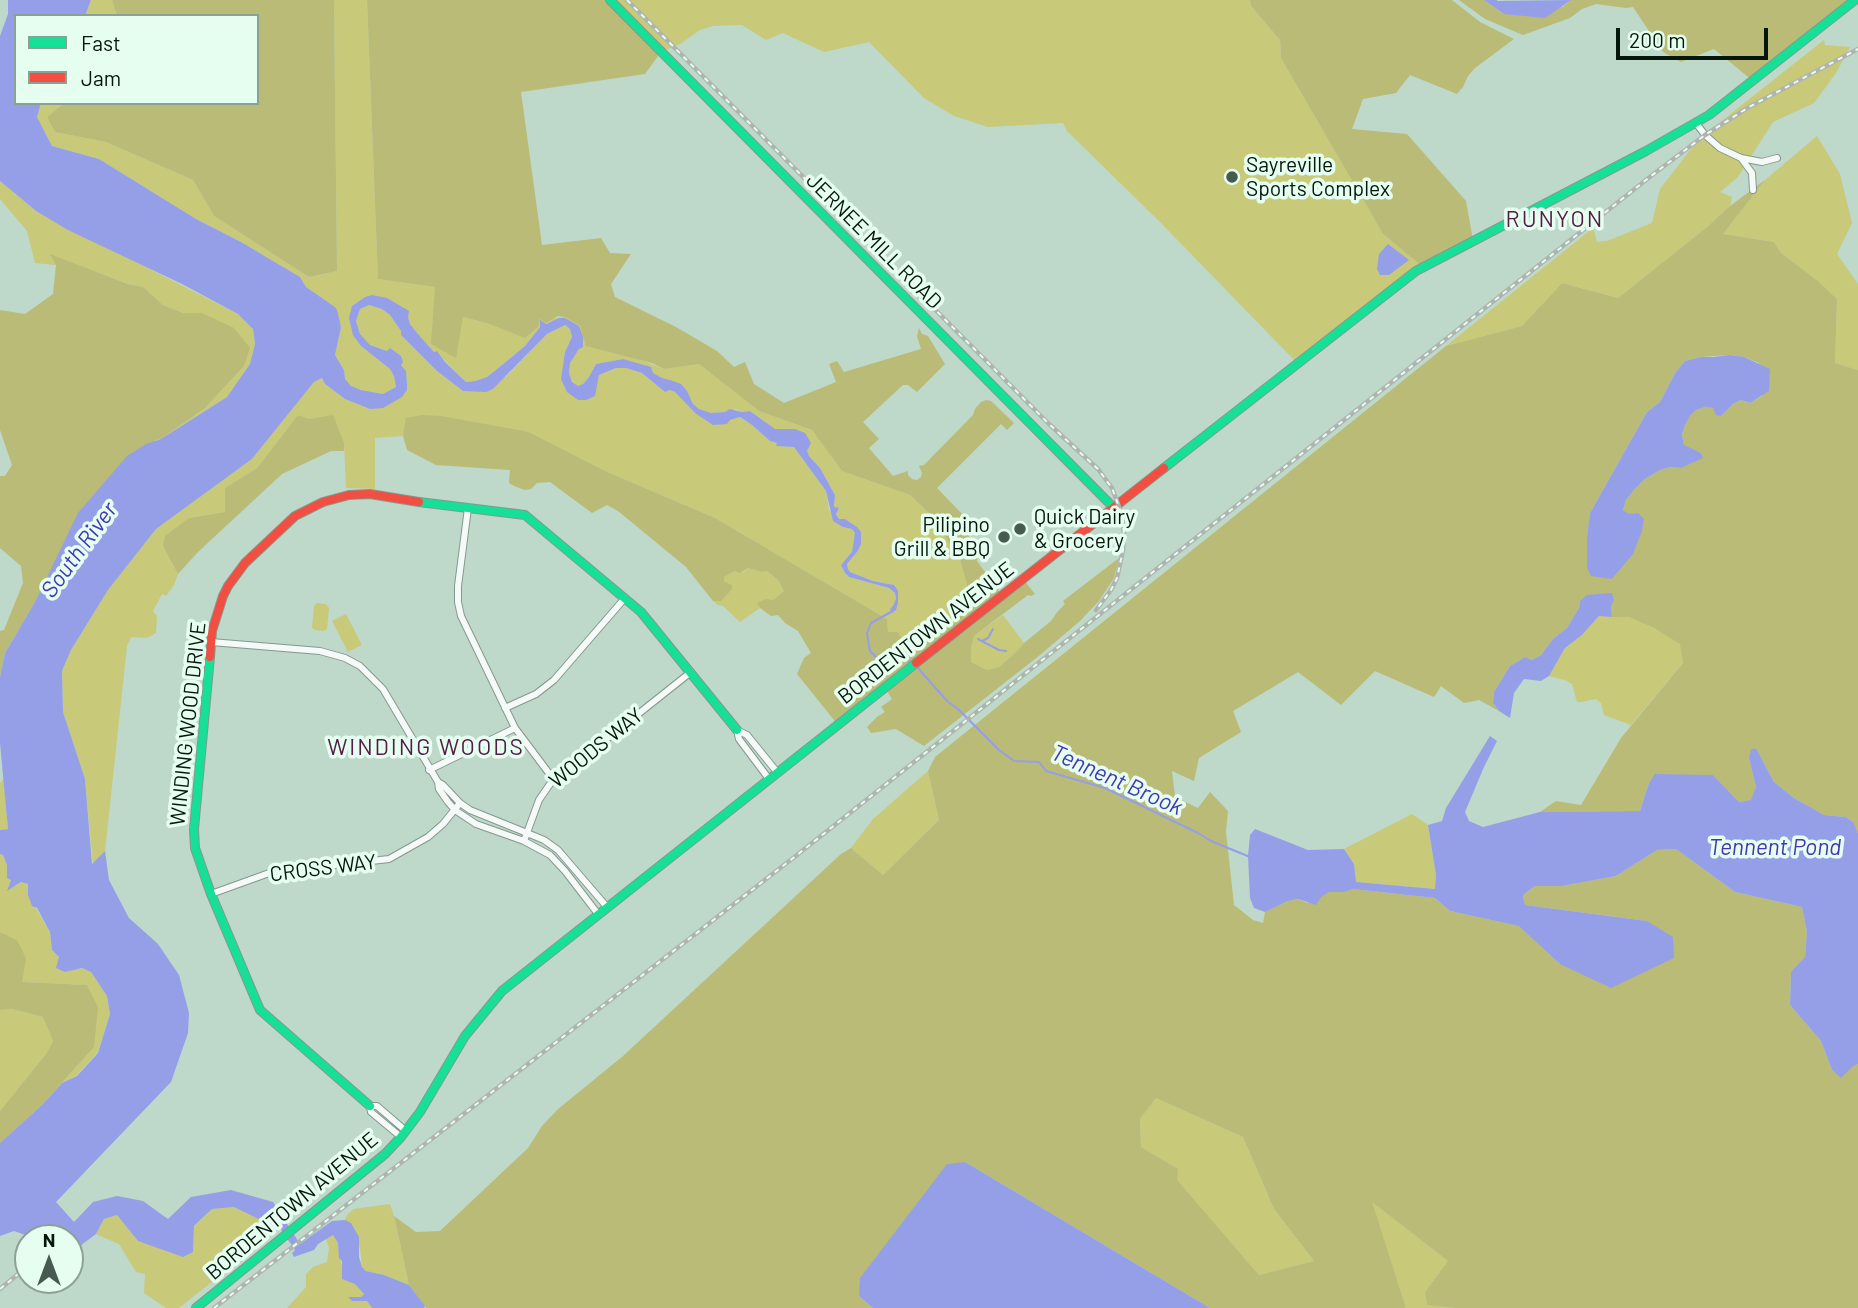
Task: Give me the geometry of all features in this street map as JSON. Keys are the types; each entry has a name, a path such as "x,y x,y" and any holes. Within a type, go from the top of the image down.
{"main road":[{"name":"JERNEE MILL ROAD","path":"610,0 1113,507"},
{"name":"BORDENTOWN AVENUE","path":"196,1308 375,1164 420,1112 465,1035 491,1004 520,976 1113,507 1416,271 1696,123 1722,106 1855,0"},
{"name":"WINDING WOOD DRIVE","path":"370,1106 260,1010 197,855 194,838 211,642 218,610 228,586 245,563 293,518 336,498 370,494 519,514 530,518 649,619 737,730"}],"street":[{"path":"1696,123 1720,148 1741,158 1762,162 1777,158"},
{"path":"1741,158 1752,173 1753,190"},
{"path":"468,508 458,586 463,624 514,728 554,780"},
{"path":"505,708 536,694 554,680 625,598"},
{"path":"211,642 320,651 345,658 360,666 383,689 429,770 458,806 476,824 538,847 557,861 598,914"},
{"name":"WOODS WAY","path":"524,841 543,793 554,780 691,673"},
{"path":"429,770 514,728"},
{"name":"WINDING WOOD DRIVE","path":"737,730 747,735 777,772"},
{"name":"WINDING WOOD DRIVE","path":"737,730 739,740 769,779"},
{"path":"458,806 544,840 558,850 607,907"},
{"name":"CROSS WAY","path":"211,894 272,872 389,859 428,837 458,806"},
{"name":"WINDING WOOD DRIVE","path":"370,1106 377,1106 403,1134"}],"shaded area":[{"path":"91,0 112,0 116,14 86,14"},
{"path":"334,0 367,0 378,279 435,287 462,317 490,324 565,317 580,326 585,338 664,369 699,364 759,411 812,430 842,471 910,495 931,515 960,559 971,601 920,639 902,638 888,632 887,619 715,518 605,471 529,432 407,418 403,436 375,438 375,489 346,488 344,443 309,419 298,415 257,468 225,488 225,512 189,518 163,546 178,574 174,585 166,596 162,594 153,611 157,616 156,633 147,638 131,637 127,646 105,851 93,865 85,779 63,712 62,671 71,650 108,590 156,529 252,459 314,382 322,378 325,384 345,399 370,409 407,385 406,372 401,365 387,351 370,345 360,334 356,321 360,309 369,305 390,315 401,335 437,371 463,391 506,377 547,334 565,325 570,329 572,337 565,352 563,367 578,400 599,375 616,368 626,368 642,373 665,392 675,392 695,413 730,420 739,417 770,441 777,443 777,446 794,447 826,491 829,510 843,527 852,529 855,534 852,552 841,565 845,573 849,577 889,588 895,593 893,606 898,603 894,585 873,581 848,569 847,564 857,552 857,527 845,519 839,519 836,513 839,509 834,508 835,495 820,468 809,456 808,446 795,429 775,429 750,411 742,412 736,409 711,413 699,409 670,380 623,359 596,364 589,377 578,386 572,382 569,373 570,363 579,349 579,326 551,321 540,327 525,346 487,377 466,382 417,333 408,317 365,297 352,306 361,346 390,369 396,387 383,394 351,386 345,379 344,370 335,355 341,327 335,307 306,287 300,277 196,219 99,159 52,146 37,117 40,105 62,105 47,117 55,132 106,142 193,180 214,216 309,277 337,271"},
{"name":"Sayreville Sports Complex","path":"610,0 1250,0 1251,6 1280,40 1281,58 1383,234 1423,267 1297,363 1067,131 1063,123 988,127 954,116 924,98 869,42 824,52 783,33 766,40 742,25 713,26 700,30 680,44 661,52"},
{"path":"1824,40 1825,45 1850,47 1836,73 1814,103 1773,122 1738,177 1720,192 1732,197 1730,206 1707,227 1618,298 1562,283 1522,326 1446,346 1593,228 1597,242 1607,241 1652,223 1660,189 1705,131 1714,127"},
{"path":"1817,136 1840,174 1852,223 1837,254 1858,284 1858,370 1835,363 1837,299 1781,253 1774,242 1723,234 1765,180"},
{"path":"0,181 36,211 238,314 253,329 255,344 250,364 227,397 161,439 205,408 244,366 202,313 183,313 163,305 143,287 51,255 56,265 35,263 27,231 0,199"},
{"path":"748,568 762,572 766,570 778,580 784,591 773,600 758,604 760,608 740,622 723,606 713,601 721,601 732,585 724,581 724,577 735,571 744,572"},
{"path":"317,603 326,604 329,608 327,629 324,631 312,628 314,606"},
{"path":"346,614 362,645 348,652 332,621"},
{"path":"1003,615 1024,643 999,667 987,670 971,662 974,636"},
{"path":"1599,616 1629,617 1681,644 1683,663 1631,725 1604,715 1601,703 1596,699 1577,702 1572,684 1549,676 1565,648 1582,635"},
{"path":"928,771 939,820 883,875 851,848 873,819"},
{"path":"4,778 8,829 0,830 0,783"},
{"path":"1412,814 1428,825 1436,875 1435,889 1355,882 1354,864 1344,849"},
{"path":"0,854 7,865 7,877 11,880 8,890 22,882 28,884 28,895 50,932 52,950 59,957 65,972 82,968 91,972 107,996 110,1014 98,1052 76,1076 62,1083 94,1047 87,985 21,982 17,940 0,932"},
{"path":"12,1009 43,1017 53,1041 46,1054 0,1111 0,1010"},
{"path":"1156,1098 1243,1137 1274,1209 1314,1261 1259,1275 1176,1180 1178,1169 1141,1147 1140,1119"},
{"path":"1371,1201 1448,1261 1425,1292 1427,1305 1455,1308 1406,1308"},
{"path":"390,1204 409,1285 366,1271 362,1267 360,1248 345,1220 354,1209"},
{"path":"234,1207 277,1230 179,1308 166,1308 144,1293 145,1274 136,1272 119,1244 96,1234 104,1219 117,1215 138,1241 193,1252 194,1227 212,1209"},
{"path":"333,1235 338,1243 342,1268 364,1294 356,1298 348,1297 367,1301 372,1308 287,1308 306,1287 306,1274 313,1267 327,1262 329,1248 326,1239"}],"green space":[{"path":"112,0 334,0 337,271 309,277 214,216 193,180 106,142 55,132 47,117 62,105 259,105 259,14 116,14"},
{"path":"367,0 610,0 661,52 645,74 521,92 542,245 601,238 610,253 631,254 611,284 615,297 717,351 734,367 745,362 754,384 784,403 836,382 829,364 837,361 844,372 921,349 917,336 919,328 922,334 928,336 945,364 917,392 908,385 903,385 863,422 879,439 869,448 893,476 908,471 912,479 921,477 919,466 924,465 973,415 981,402 991,401 1014,423 1007,430 1001,424 937,488 964,516 959,532 961,534 966,529 969,540 978,551 977,561 1002,595 1023,579 1035,594 1028,595 974,636 971,662 987,670 999,667 1051,621 1065,604 1063,601 1119,558 1114,578 1099,601 1040,655 924,746 896,729 871,733 867,727 885,712 881,707 892,699 885,688 838,725 797,674 804,658 811,653 798,631 778,615 771,616 757,603 766,599 773,600 784,591 778,580 767,571 748,568 724,577 724,581 732,585 732,589 721,601 713,601 686,567 607,505 592,513 550,482 537,483 531,489 525,490 509,483 510,470 436,465 407,450 403,436 406,418 422,415 529,432 605,471 715,518 887,619 888,632 897,632 902,638 920,639 971,601 960,559 931,515 910,495 842,471 812,430 759,411 699,364 664,369 652,363 586,346 580,326 558,316 546,323 540,319 538,327 525,338 463,317 456,358 431,344 435,287 378,279"},
{"path":"1250,0 1452,0 1480,22 1514,39 1475,68 1457,94 1410,75 1396,93 1363,99 1352,129 1407,134 1466,201 1473,240 1423,267 1383,234 1281,58 1280,40 1251,6"},
{"path":"1459,0 1484,0 1504,14 1562,7 1571,0 1855,0 1753,81 1714,49 1681,62 1663,52 1633,7 1596,4 1582,9 1570,18 1523,35 1485,19"},
{"path":"1765,180 1723,234 1774,242 1781,253 1837,299 1835,363 1858,370 1858,833 1852,821 1846,817 1824,815 1794,798 1774,782 1757,750 1749,758 1756,787 1752,800 1739,802 1713,775 1649,783 1640,811 1540,812 1556,801 1581,805 1621,738 1683,663 1680,644 1654,628 1629,617 1612,617 1611,606 1580,601 1579,608 1567,628 1553,639 1541,655 1532,660 1525,657 1510,666 1494,692 1493,703 1499,711 1479,700 1464,703 1441,686 1434,697 1375,671 1341,705 1298,672 1233,711 1241,732 1199,758 1194,781 1172,771 1175,797 1198,808 1210,792 1228,811 1226,832 1234,905 1253,920 1263,923 1265,912 1288,901 1298,899 1307,903 1329,892 1353,889 1435,898 1450,911 1520,926 1560,964 1647,921 1525,905 1523,895 1535,886 1562,886 1616,876 1657,850 1676,849 1735,892 1802,907 1807,932 1805,958 1791,972 1790,1005 1821,1041 1832,1070 1841,1077 1858,1064 1858,1308 1455,1308 1427,1305 1425,1292 1448,1261 1372,1202 1406,1308 1210,1308 965,1162 859,1296 873,1308 426,1308 409,1285 394,1216 416,1232 440,1231 528,1148 542,1126 557,1110 623,1056 841,854 851,848 883,875 939,820 928,771 935,757 1446,346 1522,326 1562,283 1618,298","holes":["1729,355 1759,363 1762,396 1750,403 1741,400 1721,416 1713,408 1696,410 1685,425 1682,436 1684,446 1701,453 1681,468 1660,470 1645,479 1626,500 1623,510 1628,514 1637,543 1633,553 1612,579 1587,568 1590,513 1647,412 1660,402 1675,373 1685,361","1156,1098 1243,1137 1274,1209 1314,1261 1259,1275 1177,1180 1178,1169 1141,1147 1140,1119"]},
{"path":"50,254 128,284 143,287 163,305 183,313 202,313 234,328 250,348 244,366 205,408 156,440 35,602 5,653 0,677 0,631 4,630 23,583 21,566 0,548 0,476 5,476 12,465 0,430 0,310 25,314 53,294 56,265"},
{"path":"298,415 309,419 333,415 344,443 344,451 331,451 282,474 178,574 163,546 165,536 189,518 225,512 225,488 257,468"},
{"path":"0,932 17,940 26,958 22,982 87,985 98,1007 94,1047 42,1105 0,1143 0,1111 46,1054 53,1041 43,1017 12,1009 0,1010"}],"water":[{"name":"South River","path":"8,0 91,0 86,14 14,14 14,105 40,105 37,117 52,146 99,159 196,219 300,277 306,287 337,310 341,327 335,355 344,370 345,379 351,386 383,394 396,387 390,369 361,346 353,335 349,318 352,306 365,297 372,295 387,298 409,311 410,324 417,333 466,382 487,377 525,346 540,327 540,320 546,324 565,318 579,326 583,337 583,347 570,363 572,382 578,386 589,377 596,364 623,359 651,367 653,373 681,384 699,409 711,413 730,409 750,411 775,429 795,429 805,433 811,443 807,451 809,456 820,468 835,495 834,507 839,508 836,514 839,519 845,519 861,532 861,544 847,564 848,569 873,581 894,585 898,591 898,603 892,613 890,609 896,599 895,593 889,588 849,577 845,573 841,565 852,552 855,533 833,521 826,491 794,447 776,446 777,443 770,441 740,417 727,424 713,425 695,413 675,392 665,392 642,373 626,368 616,368 599,375 595,396 578,400 567,392 561,379 565,352 572,337 570,329 565,325 547,334 493,389 486,392 463,391 437,371 401,335 390,315 369,305 360,309 356,321 360,334 370,345 387,351 390,348 401,356 407,385 402,397 383,408 370,409 345,399 325,384 322,378 314,382 252,459 156,529 108,590 71,650 62,671 63,712 85,779 92,864 105,851 109,880 129,918 158,944 179,975 189,1013 188,1033 171,1082 56,1202 74,1222 93,1202 117,1196 143,1201 168,1219 191,1197 231,1190 273,1202 300,1244 332,1221 345,1220 351,1223 359,1237 362,1267 366,1271 409,1285 424,1308 372,1308 367,1301 352,1301 348,1297 361,1297 364,1294 355,1284 342,1279 342,1261 339,1258 338,1243 333,1235 318,1244 314,1250 294,1257 292,1253 295,1250 280,1228 277,1230 234,1207 212,1209 194,1226 193,1252 183,1257 138,1241 117,1215 104,1219 96,1234 84,1243 84,1224 14,1224 14,1231 0,1236 0,1143 62,1083 77,1076 98,1053 110,1014 107,996 91,972 82,968 65,972 56,968 59,957 52,950 50,932 37,908 32,906 28,884 21,882 7,891 11,880 7,878 7,865 0,854 0,830 8,829 0,743 0,677 5,653 35,602 78,513 127,456 146,444 161,439 227,397 250,364 255,344 253,329 238,314 68,230 36,211 0,181 0,36 8,14"},
{"path":"1484,0 1571,0 1545,18 1504,14"},
{"path":"1388,244 1409,260 1389,275 1380,275 1377,269 1379,254"},
{"path":"1729,355 1744,357 1770,369 1769,391 1750,403 1741,400 1733,404 1721,416 1716,415 1713,408 1705,407 1690,416 1682,435 1684,445 1701,453 1703,458 1681,468 1660,470 1634,490 1626,500 1623,510 1629,514 1638,513 1644,519 1633,554 1612,579 1591,576 1587,568 1590,513 1647,412 1660,402 1675,373 1685,361"},
{"path":"1612,593 1612,617 1599,616 1582,635 1565,648 1549,676 1541,681 1524,679 1514,693 1510,718 1499,711 1493,703 1494,692 1510,666 1525,657 1532,660 1541,655 1553,639 1567,628 1579,608 1580,601 1587,595"},
{"name":"Tennent Pond","path":"1490,736 1497,741 1465,812 1469,821 1483,827 1540,812 1640,811 1649,783 1655,774 1713,775 1739,802 1751,800 1756,787 1749,758 1754,748 1774,782 1794,798 1824,815 1846,817 1853,822 1858,833 1858,1064 1841,1078 1832,1070 1821,1041 1790,1005 1791,972 1805,957 1807,932 1802,907 1735,892 1676,849 1657,850 1616,876 1562,886 1535,886 1523,895 1525,905 1647,921 1673,937 1674,958 1611,988 1560,964 1519,926 1450,911 1435,898 1353,889 1329,892 1321,897 1316,905 1298,899 1265,912 1254,908 1250,898 1248,856 1250,835 1255,829 1308,850 1344,849 1354,864 1356,882 1435,889 1436,875 1428,825 1442,821 1446,808"},
{"path":"965,1162 1210,1308 873,1308 859,1296 860,1278 947,1164"}],"waterway":[{"name":"Tennent Brook","path":"891,612 871,623 867,633 870,651 882,663 904,658 911,662"},
{"path":"982,641 988,638 993,629"},
{"path":"978,639 1006,651"},
{"name":"Tennent Brook","path":"918,668 947,701 1014,761 1039,762 1046,771 1105,788 1211,841 1250,857"}],"railway":[{"path":"627,0 1049,424 1098,469 1112,488 1122,516 1124,534 1117,578 1096,610"},
{"path":"214,1308 797,855 1651,176 1705,135 1749,107 1858,49"},
{"path":"0,1289 14,1278"}],"traffic: fast":[{"path":"610,0 1113,507"},
{"path":"1164,468 1416,271 1646,151 1709,115 1855,0"},
{"path":"419,502 525,515 641,612 737,730"},
{"path":"210,657 194,829 195,848 211,894 260,1010 370,1106"},
{"path":"196,1308 385,1154 420,1112 465,1036 502,991 916,663"}],"traffic: jam":[{"path":"916,663 1164,468"},
{"path":"210,657 212,631 228,586 245,563 295,516 323,502 349,495 370,494 419,502"}],"place":[{"name":"Sayreville Sports Complex","path":"1232,177"},
{"name":"Quick Dairy & Grocery","path":"1020,529"},
{"name":"Pilipino Grill & BBQ","path":"1004,537"}],"district":[{"name":"RUNYON","path":"1555,219"},
{"name":"WINDING WOODS","path":"426,747"}]}
